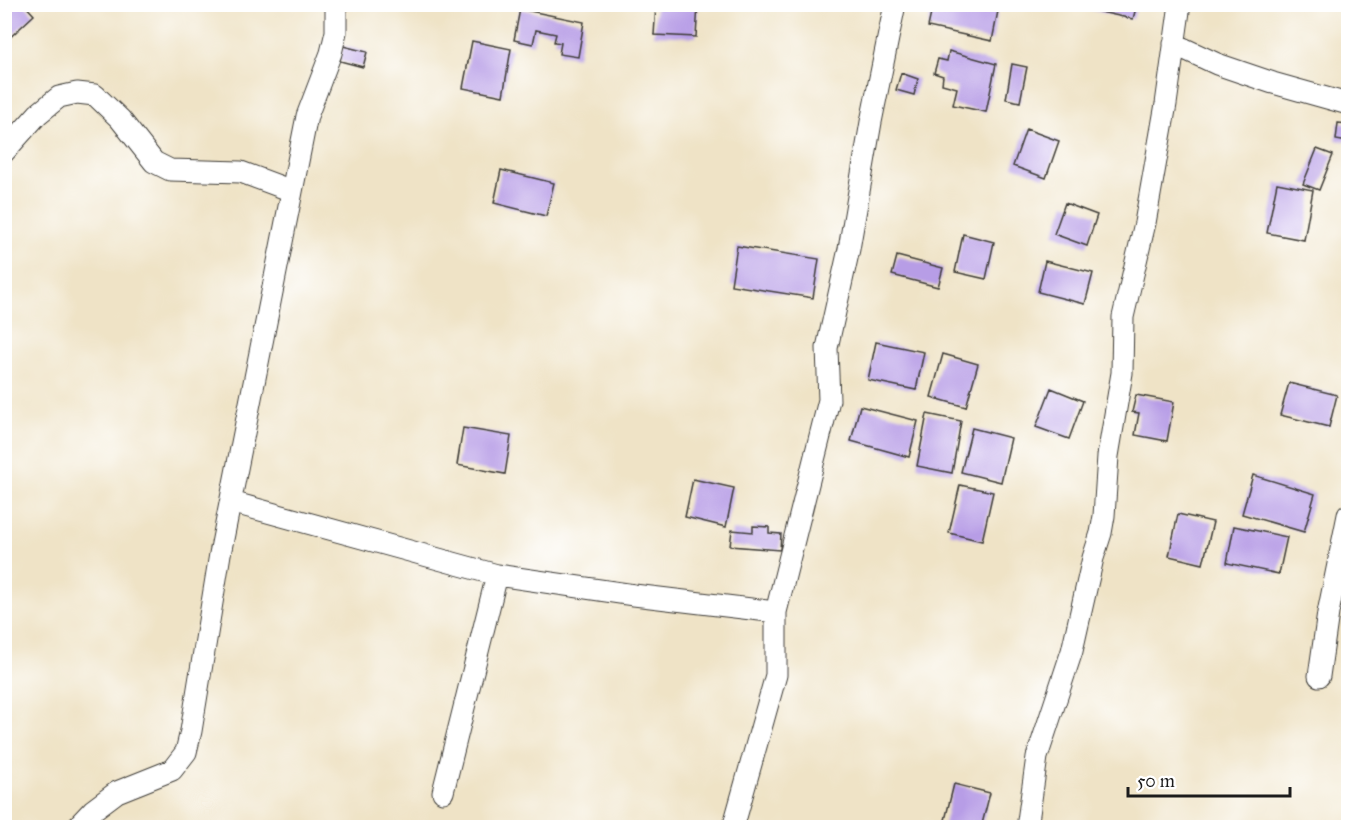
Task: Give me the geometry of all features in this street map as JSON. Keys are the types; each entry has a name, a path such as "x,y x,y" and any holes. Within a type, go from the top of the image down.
{"street":[{"path":"76,828 93,810 117,792 172,770 186,752 220,554 307,116 331,53 336,32 336,4"},
{"path":"733,828 776,675 776,612 829,400 828,348 895,4"},
{"path":"1027,828 1037,757 1072,651 1093,558 1101,533 1108,456 1122,373 1123,317 1145,223 1180,4"},
{"path":"1174,44 1217,64 1273,83 1348,104"},
{"path":"4,152 38,114 60,97 77,93 95,95 120,119 154,162 170,170 241,172 292,191"},
{"path":"231,502 497,575 634,595 776,612"},
{"path":"1319,676 1328,613 1348,516"},
{"path":"443,792 497,575"}],"building":[{"path":"4,4 24,4 34,15 4,43"},
{"path":"698,4 696,37 654,35 656,5"},
{"path":"933,4 993,4 999,6 992,41 928,27"},
{"path":"1092,4 1137,4 1133,19 1091,10"},
{"path":"520,9 584,22 578,57 559,54 561,43 554,42 556,34 536,30 533,44 514,40"},
{"path":"472,41 511,49 503,96 463,88"},
{"path":"343,46 367,52 363,67 340,61"},
{"path":"949,51 996,64 986,112 953,105 957,88 942,84 943,76 934,73 938,59 947,61"},
{"path":"1012,64 1027,67 1020,102 1006,99"},
{"path":"901,73 918,79 914,95 896,90"},
{"path":"1338,123 1348,124 1348,142 1336,140"},
{"path":"1026,129 1059,141 1046,178 1013,166"},
{"path":"1317,149 1333,155 1319,190 1303,184"},
{"path":"501,170 554,183 546,216 494,203"},
{"path":"1277,183 1313,190 1304,240 1267,233"},
{"path":"1065,203 1097,215 1087,246 1054,234"},
{"path":"963,234 994,242 986,279 955,272"},
{"path":"737,246 819,259 813,298 731,285"},
{"path":"897,256 943,268 938,287 892,275"},
{"path":"1045,261 1093,273 1085,304 1038,292"},
{"path":"876,342 924,352 916,390 868,380"},
{"path":"943,354 978,364 966,407 931,397"},
{"path":"1289,383 1337,395 1329,427 1280,415"},
{"path":"1051,388 1083,401 1069,439 1036,427"},
{"path":"1136,395 1174,402 1167,441 1135,435 1139,413 1132,412"},
{"path":"860,406 918,421 909,457 851,441"},
{"path":"927,414 961,421 952,473 917,466"},
{"path":"463,428 511,436 505,474 457,465"},
{"path":"972,428 1011,438 1001,482 961,472"},
{"path":"1253,475 1315,494 1304,532 1242,514"},
{"path":"693,479 734,488 726,527 685,517"},
{"path":"960,485 993,492 982,541 949,533"},
{"path":"1178,514 1213,522 1203,564 1169,556"},
{"path":"753,526 769,527 769,533 781,534 780,550 730,546 732,530 753,532"},
{"path":"1234,526 1287,537 1279,574 1227,563"},
{"path":"954,784 990,793 981,828 943,828"}]}
